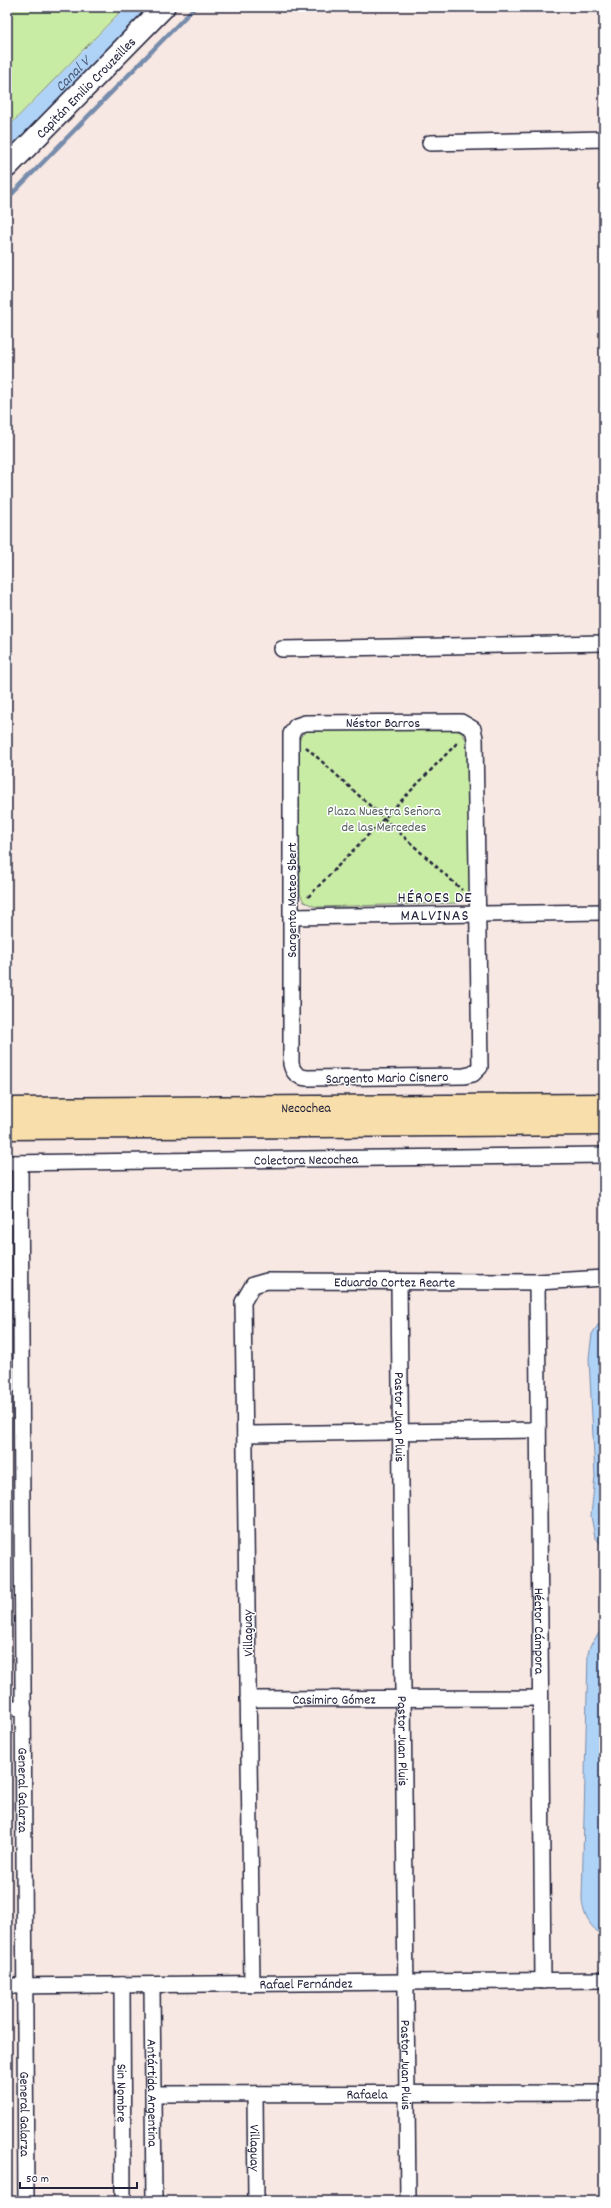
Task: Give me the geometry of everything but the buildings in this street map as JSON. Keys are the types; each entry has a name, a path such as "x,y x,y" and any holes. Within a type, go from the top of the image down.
{"main road":[{"name":"Capitán Emilio Crouzeilles","path":"7,167 164,7"},
{"name":"Necochea","path":"7,1110 604,1105"},
{"name":"Necochea","path":"7,1128 604,1124"}],"street":[{"path":"430,142 604,139"},
{"path":"282,649 604,643"},
{"name":"Néstor Barros","path":"296,726 305,723 453,722 461,722 470,725 475,738 478,914"},
{"name":"Sargento Mateo Sbert","path":"296,726 291,734 291,1064 296,1075"},
{"path":"291,917 604,912"},
{"name":"Sargento Mario Cisnero","path":"296,1075 307,1078 409,1077 469,1075 477,1071 481,1063 478,914"},
{"name":"Colectora Necochea","path":"14,1163 604,1156"},
{"name":"General Galarza","path":"14,1163 24,1708 26,2201"},
{"name":"Eduardo Cortez Rearte","path":"253,1285 267,1281 537,1282 604,1278"},
{"name":"Pastor Juan Pluis","path":"399,1282 408,2201"},
{"name":"Héctor Cámpora","path":"537,1282 543,1981"},
{"name":"Villaguay","path":"252,1984 243,1302 253,1285"},
{"path":"245,1434 538,1430"},
{"name":"Casimiro Gómez","path":"248,1699 540,1698"},
{"path":"7,1708 24,1708"},
{"name":"Rafael Fernández","path":"7,1986 604,1980"},
{"name":"Sin Nombre","path":"122,1985 123,2201"},
{"name":"Antártida Argentina","path":"152,1985 154,2201"},
{"name":"Rafaela","path":"153,2094 604,2092"},
{"name":"Villaguay","path":"255,2094 256,2201"}],"path":[{"path":"455,736 464,746"},
{"path":"304,745 309,741"},
{"path":"308,897 460,741"},
{"path":"304,745 462,890"},
{"path":"304,745 304,753"},
{"path":"459,894 464,886"},
{"path":"305,893 312,901"}],"green space":[{"path":"7,7 125,7 7,128"},
{"name":"Plaza Nuestra Señora de las Mercedes","path":"454,729 462,733 467,741 470,891 466,899 458,903 317,907 304,902 300,894 298,745 301,736 308,730"}],"water":[{"path":"604,1320 604,1548 595,1537 591,1516 595,1476 589,1358 592,1334 598,1325"},
{"path":"604,1626 604,1937 588,1921 584,1911 582,1899 588,1654 590,1646"}],"waterway":[{"name":"Canal V","path":"7,140 137,7"},
{"path":"7,199 195,7"}],"district":[{"name":"HÉROES DE MALVINAS","path":"435,905"}]}
